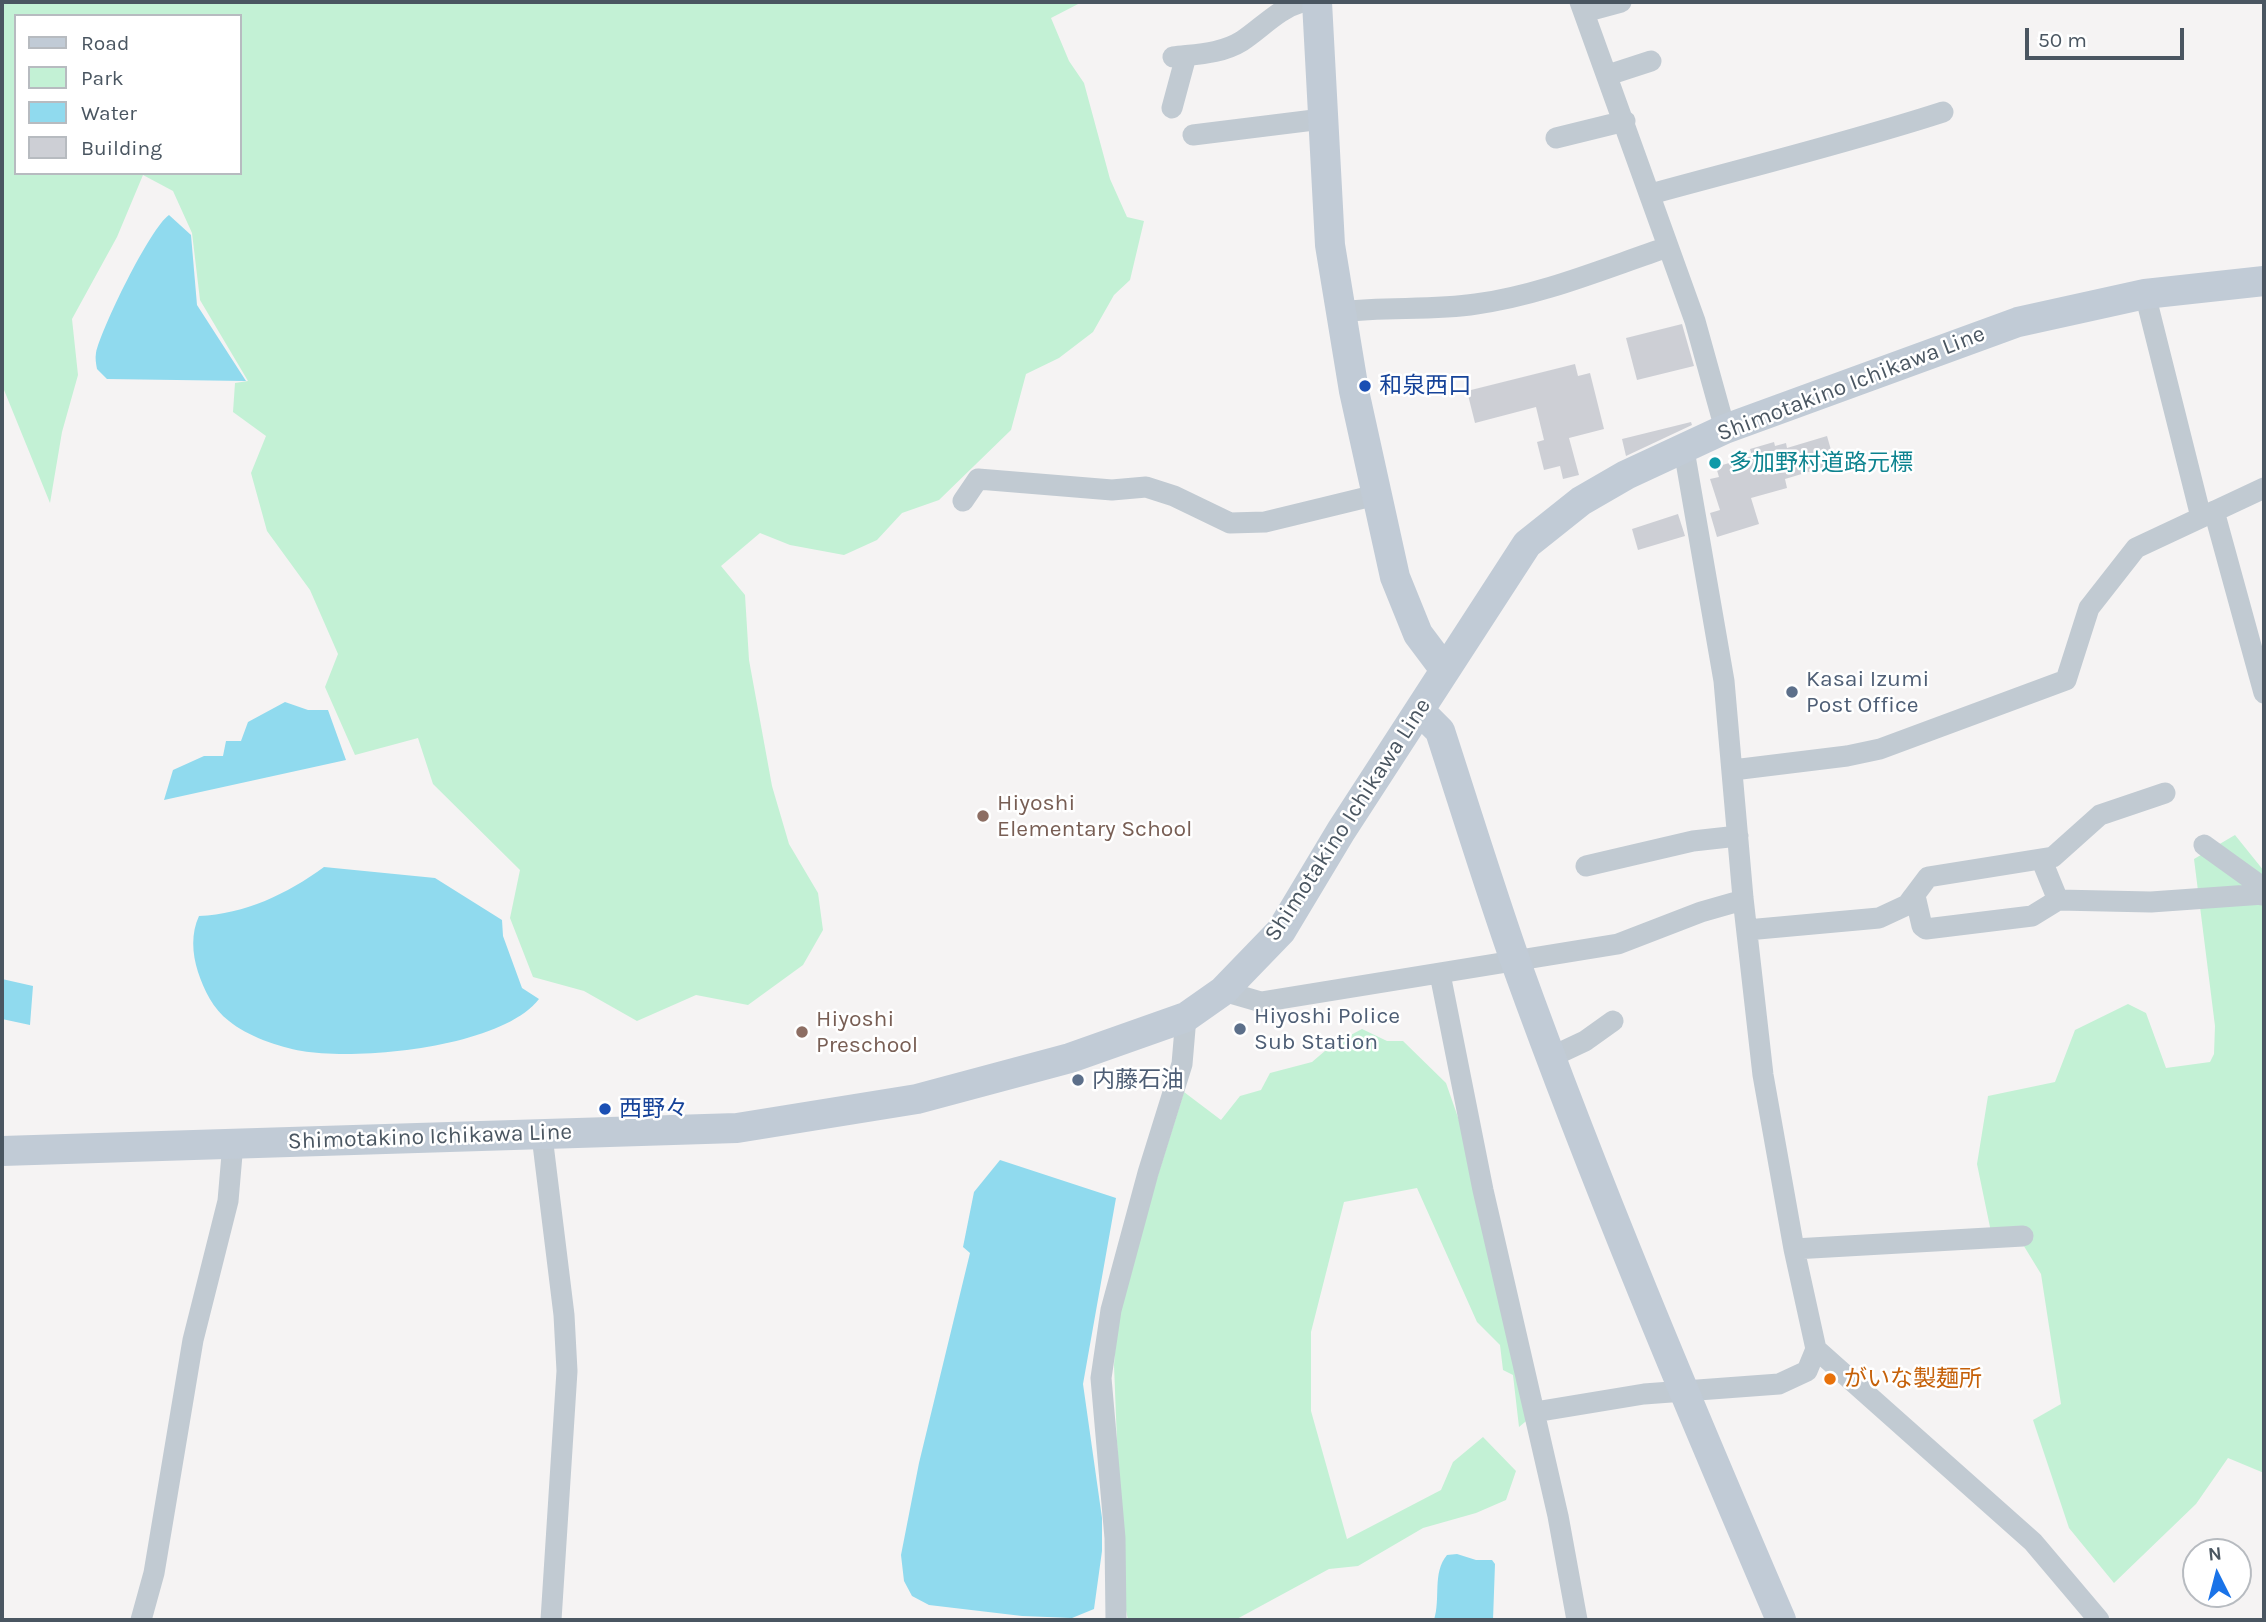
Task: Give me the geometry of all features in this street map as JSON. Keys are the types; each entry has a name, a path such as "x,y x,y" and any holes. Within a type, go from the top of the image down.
{"main road":[{"path":"1317,2 1330,245 1376,495 1395,577 1418,634 1445,670"},
{"name":"Shimotakino Ichikawa Line","path":"2,1151 737,1128 917,1099 1070,1058 1186,1017 1223,990 1281,931 1341,831 1527,544 1581,501 1626,475 1726,429 2018,322 2145,294 2264,281"},
{"path":"1420,711 1440,731 1515,960 1551,1057 1683,1392 1781,1620"}],"street":[{"path":"1172,108 1179,57 1218,52 1230,47 1280,11 1302,2"},
{"path":"1620,2 1582,7 1695,321 1726,429"},
{"path":"1608,75 1651,61"},
{"path":"1651,194 1805,151 1849,143 1943,111"},
{"path":"1193,135 1322,119"},
{"path":"1556,138 1625,121"},
{"path":"1341,312 1446,308 1510,298 1668,247"},
{"path":"2145,294 2207,514 2264,693"},
{"path":"1535,1412 1644,1394 1779,1384 1807,1371 1816,1349 1794,1250 1763,1074 1743,900 1734,770 1711,590 1684,450"},
{"path":"963,501 978,480 1112,490 1146,487 1174,496 1230,523 1265,522 1376,495"},
{"path":"1734,770 1847,756 1880,749 2066,680 2089,608 2136,548 2264,488"},
{"path":"1747,930 1879,918 1907,905 1921,882 1939,873 2042,861 2053,857 2100,815 2165,793"},
{"path":"1586,866 1693,841 1738,836"},
{"path":"1912,898 1916,900 1922,926 1926,929 2032,916 2058,900 2151,902 2191,897 2263,895 2260,886 2204,845"},
{"path":"2042,861 2058,900"},
{"path":"1223,990 1261,1002 1618,944 1701,912 1743,900"},
{"path":"1440,974 1483,1190 1535,1412 1577,1620"},
{"path":"1116,1620 1115,1538 1101,1378 1111,1310 1148,1173 1182,1064 1186,1017"},
{"path":"1551,1057 1585,1041 1613,1021"},
{"path":"542,1136 564,1315 567,1371 551,1620"},
{"path":"141,1620 154,1573 193,1340 228,1201 233,1143"},
{"path":"1794,1250 2023,1236"},
{"path":"1816,1349 2033,1542 2099,1620"}],"green space":[{"path":"2,2 1082,2 1051,18 1069,61 1084,83 1110,179 1127,217 1144,221 1130,280 1114,295 1093,332 1059,358 1026,374 1011,430 939,500 902,513 877,540 844,555 790,545 760,533 721,566 745,595 749,660 772,786 789,844 818,893 823,930 803,965 748,1005 696,995 637,1021 584,991 533,977 510,918 520,870 433,784 418,738 355,755 325,687 338,654 310,590 267,531 251,473 266,436 233,412 235,383 248,381 200,300 192,233 173,191 143,175 117,237 72,319 78,375 62,432 50,503 2,385"},
{"path":"2235,835 2264,871 2264,1473 2228,1458 2196,1504 2114,1583 2069,1528 2033,1420 2061,1404 2041,1274 2019,1238 1991,1232 1977,1164 1988,1096 2055,1082 2075,1030 2128,1004 2146,1013 2166,1068 2210,1062 2214,1054 2215,1026 2194,859"},
{"path":"1362,1029 1387,1041 1403,1041 1446,1083 1469,1149 1531,1417 1519,1427 1513,1375 1503,1370 1500,1345 1477,1322 1417,1188 1344,1202 1311,1332 1311,1411 1347,1539 1441,1490 1453,1462 1483,1437 1516,1471 1506,1500 1476,1513 1423,1528 1358,1566 1329,1569 1235,1620 1128,1620 1123,1595 1114,1365 1117,1325 1142,1226 1184,1092 1221,1120 1240,1096 1261,1090 1270,1073 1312,1062 1332,1045"}],"water":[{"path":"169,215 191,235 197,305 246,381 107,379 97,369 96,353 116,302 150,239"},
{"path":"285,702 308,710 328,710 346,760 164,800 173,770 204,756 223,756 226,741 241,741 248,722"},
{"path":"324,867 435,878 502,920 503,936 522,988 539,999 521,1015 495,1029 428,1047 393,1052 327,1054 302,1051 264,1040 236,1026 214,1005 198,972 193,943 199,916 233,911 265,901"},
{"path":"2,979 33,986 30,1025 2,1019"},
{"path":"1000,1160 1116,1198 1083,1384 1102,1518 1102,1551 1094,1609 1072,1618 1022,1616 929,1605 912,1596 904,1581 901,1555 919,1463 970,1253 963,1247 974,1192"},
{"path":"1457,1554 1476,1560 1492,1560 1495,1564 1493,1620 1434,1620 1442,1562 1447,1555"}],"building":[{"path":"1682,324 1694,366 1637,380 1626,338"},
{"path":"1575,364 1578,376 1590,373 1604,429 1569,438 1579,475 1563,479 1560,466 1544,470 1537,442 1544,440 1536,407 1475,423 1467,391"},
{"path":"1691,422 1692,425 1626,456 1622,439"},
{"path":"1827,436 1835,464 1785,479 1787,488 1751,498 1759,524 1717,537 1710,513 1720,510 1710,479 1719,477 1716,467 1752,456 1750,449 1774,442 1775,446 1786,443 1787,448"},
{"path":"1678,514 1685,536 1638,550 1632,529"}],"place":[{"name":"和泉西口","path":"1365,386"},
{"name":"多加野村道路元標","path":"1715,463"},
{"name":"Kasai Izumi Post Office","path":"1792,692"},
{"name":"Hiyoshi Elementary School","path":"983,816"},
{"name":"Hiyoshi Police Sub Station","path":"1240,1029"},
{"name":"Hiyoshi Preschool","path":"802,1032"},
{"name":"内藤石油","path":"1078,1080"},
{"name":"西野々","path":"605,1109"},
{"name":"がいな製麺所","path":"1830,1379"}]}
